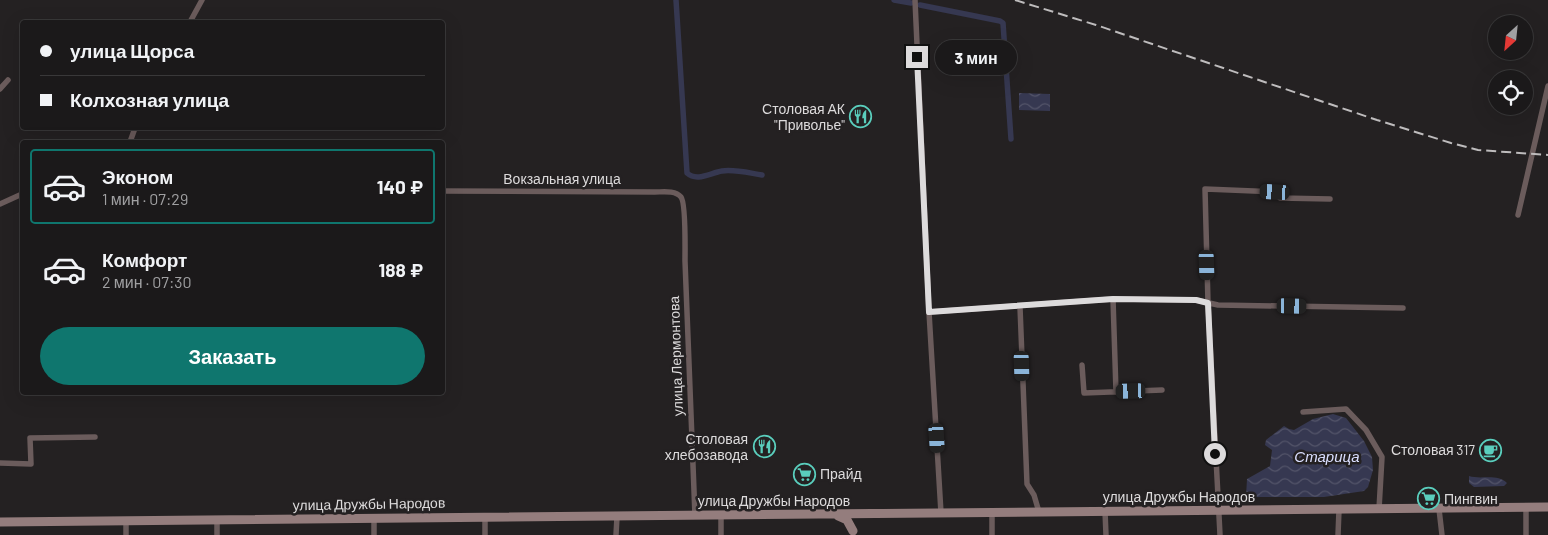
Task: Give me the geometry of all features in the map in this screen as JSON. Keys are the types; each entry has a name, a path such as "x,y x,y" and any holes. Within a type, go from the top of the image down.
{"street":[{"path":"191,20 202,0"},
{"path":"915,0 929,312 941,513"},
{"path":"0,89 8,80"},
{"path":"1518,215 1548,86"},
{"path":"1220,535 1208,303 1205,189 1275,192 1280,198 1330,199"},
{"name":"Вокзальная улица","path":"445,191 655,192 675,193 681,197"},
{"path":"0,204 20,195"},
{"name":"улица Лермонтова","path":"681,197 684,222 695,516"},
{"path":"929,312 1113,299 1196,300 1218,305 1403,308"},
{"path":"1113,299 1116,392"},
{"path":"1020,307 1027,484 1034,495 1039,512"},
{"path":"1082,366 1084,393 1162,390"},
{"path":"1303,412 1346,408 1366,430 1382,457 1379,510"},
{"path":"0,463 31,464 30,438 95,437"},
{"path":"1526,507 1526,535"},
{"name":"улица Дружбы Народов","path":"0,522 1548,507"},
{"path":"1439,509 1442,535"},
{"path":"1338,535 1339,510"},
{"path":"1105,511 1106,535"},
{"path":"992,512 992,535"},
{"path":"833,514 847,520 854,533"},
{"path":"853,514 854,533"},
{"path":"854,533 858,520 866,514"},
{"path":"485,516 486,535"},
{"path":"721,516 721,535"},
{"path":"616,535 617,517"},
{"path":"374,518 374,535"},
{"path":"126,520 126,535"},
{"path":"217,520 217,535"}],"water":[{"path":"1019,93 1050,94 1050,111 1019,110"},
{"name":"Старица","path":"1333,414 1346,418 1364,441 1372,457 1373,470 1368,487 1364,491 1324,497 1246,497 1247,479 1270,466 1272,450 1265,445 1266,440 1284,426 1294,430 1313,419"},
{"path":"1469,476 1494,477 1507,483 1504,486 1474,487 1469,483"}],"waterway":[{"path":"676,0 687,173 691,176 699,177 731,170 762,175"},
{"path":"894,0 911,3"},
{"path":"920,5 1003,23 1011,139"}],"railway":[{"path":"1015,0 1451,143 1478,150 1548,155"}],"place":[{"name":"Столовая АК \"Приволье\"","path":"861,117"},
{"name":"Столовая хлебозавода","path":"764,447"},
{"name":"Столовая 317","path":"1491,450"},
{"name":"Прайд","path":"804,474"},
{"name":"Пингвин","path":"1428,499"}],"route":[{"path":"917,57 929,312 1113,299 1196,300 1208,303 1215,454"}]}
